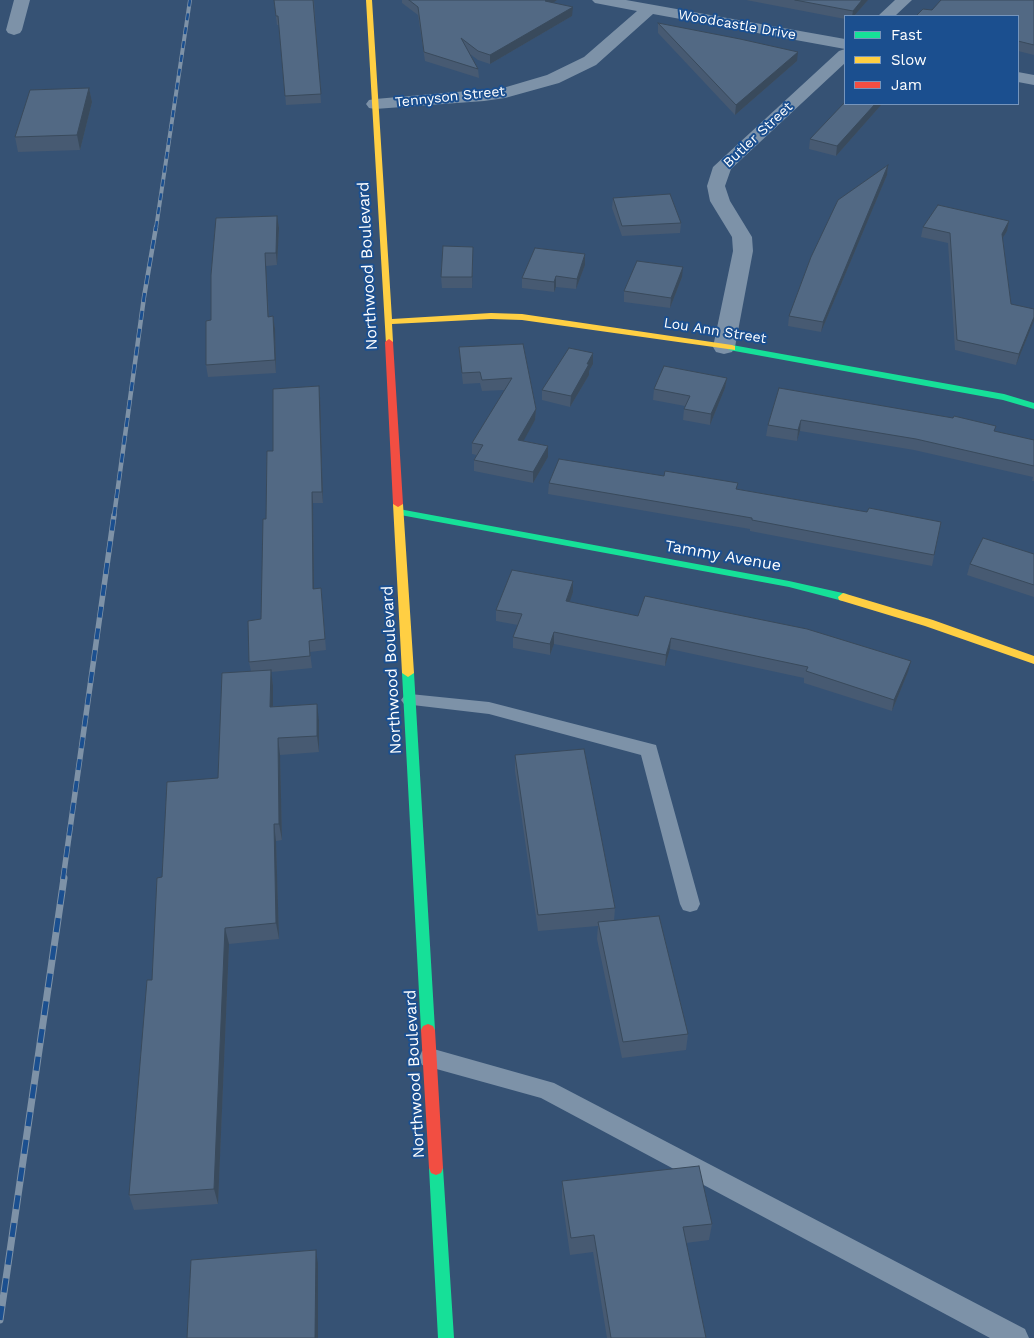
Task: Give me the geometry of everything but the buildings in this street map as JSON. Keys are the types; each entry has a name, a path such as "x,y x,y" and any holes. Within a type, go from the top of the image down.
{"street":[{"path":"14,30 22,0"},
{"name":"Northwood Boulevard","path":"368,0 446,1338"},
{"name":"Woodcastle Drive","path":"600,0 844,44"},
{"path":"887,15 904,0"},
{"name":"Tennyson Street","path":"375,104 484,96 505,93 554,79 590,61 649,9"},
{"name":"Butler Street","path":"724,347 744,252 742,237 720,201 716,186 722,168 844,55"},
{"path":"1019,77 1034,80"},
{"name":"Lou Ann Street","path":"388,322 491,316 522,317 724,347 1004,397 1034,406"},
{"name":"Tammy Avenue","path":"399,512 789,584 844,597 929,623 1034,660"}],"lane":[{"path":"410,700 489,708 650,750 690,904"},
{"path":"430,1058 546,1090 1016,1338"}],"railway":[{"path":"156,228 190,0"},
{"path":"114,516 144,297 156,227"},
{"path":"63,879 114,515"},
{"path":"0,1320 64,878"}],"traffic: fast":[{"path":"732,348 1004,397 1034,406"},
{"path":"399,512 789,584 843,597"},
{"path":"408,673 428,1030"},
{"path":"436,1168 446,1338"}],"traffic: slow":[{"path":"369,0 389,342"},
{"path":"388,322 491,316 522,317 732,348"},
{"path":"398,504 408,673"},
{"path":"843,597 929,623 1034,660"}],"traffic: jam":[{"path":"389,342 398,504"},
{"path":"428,1030 436,1168"}]}
